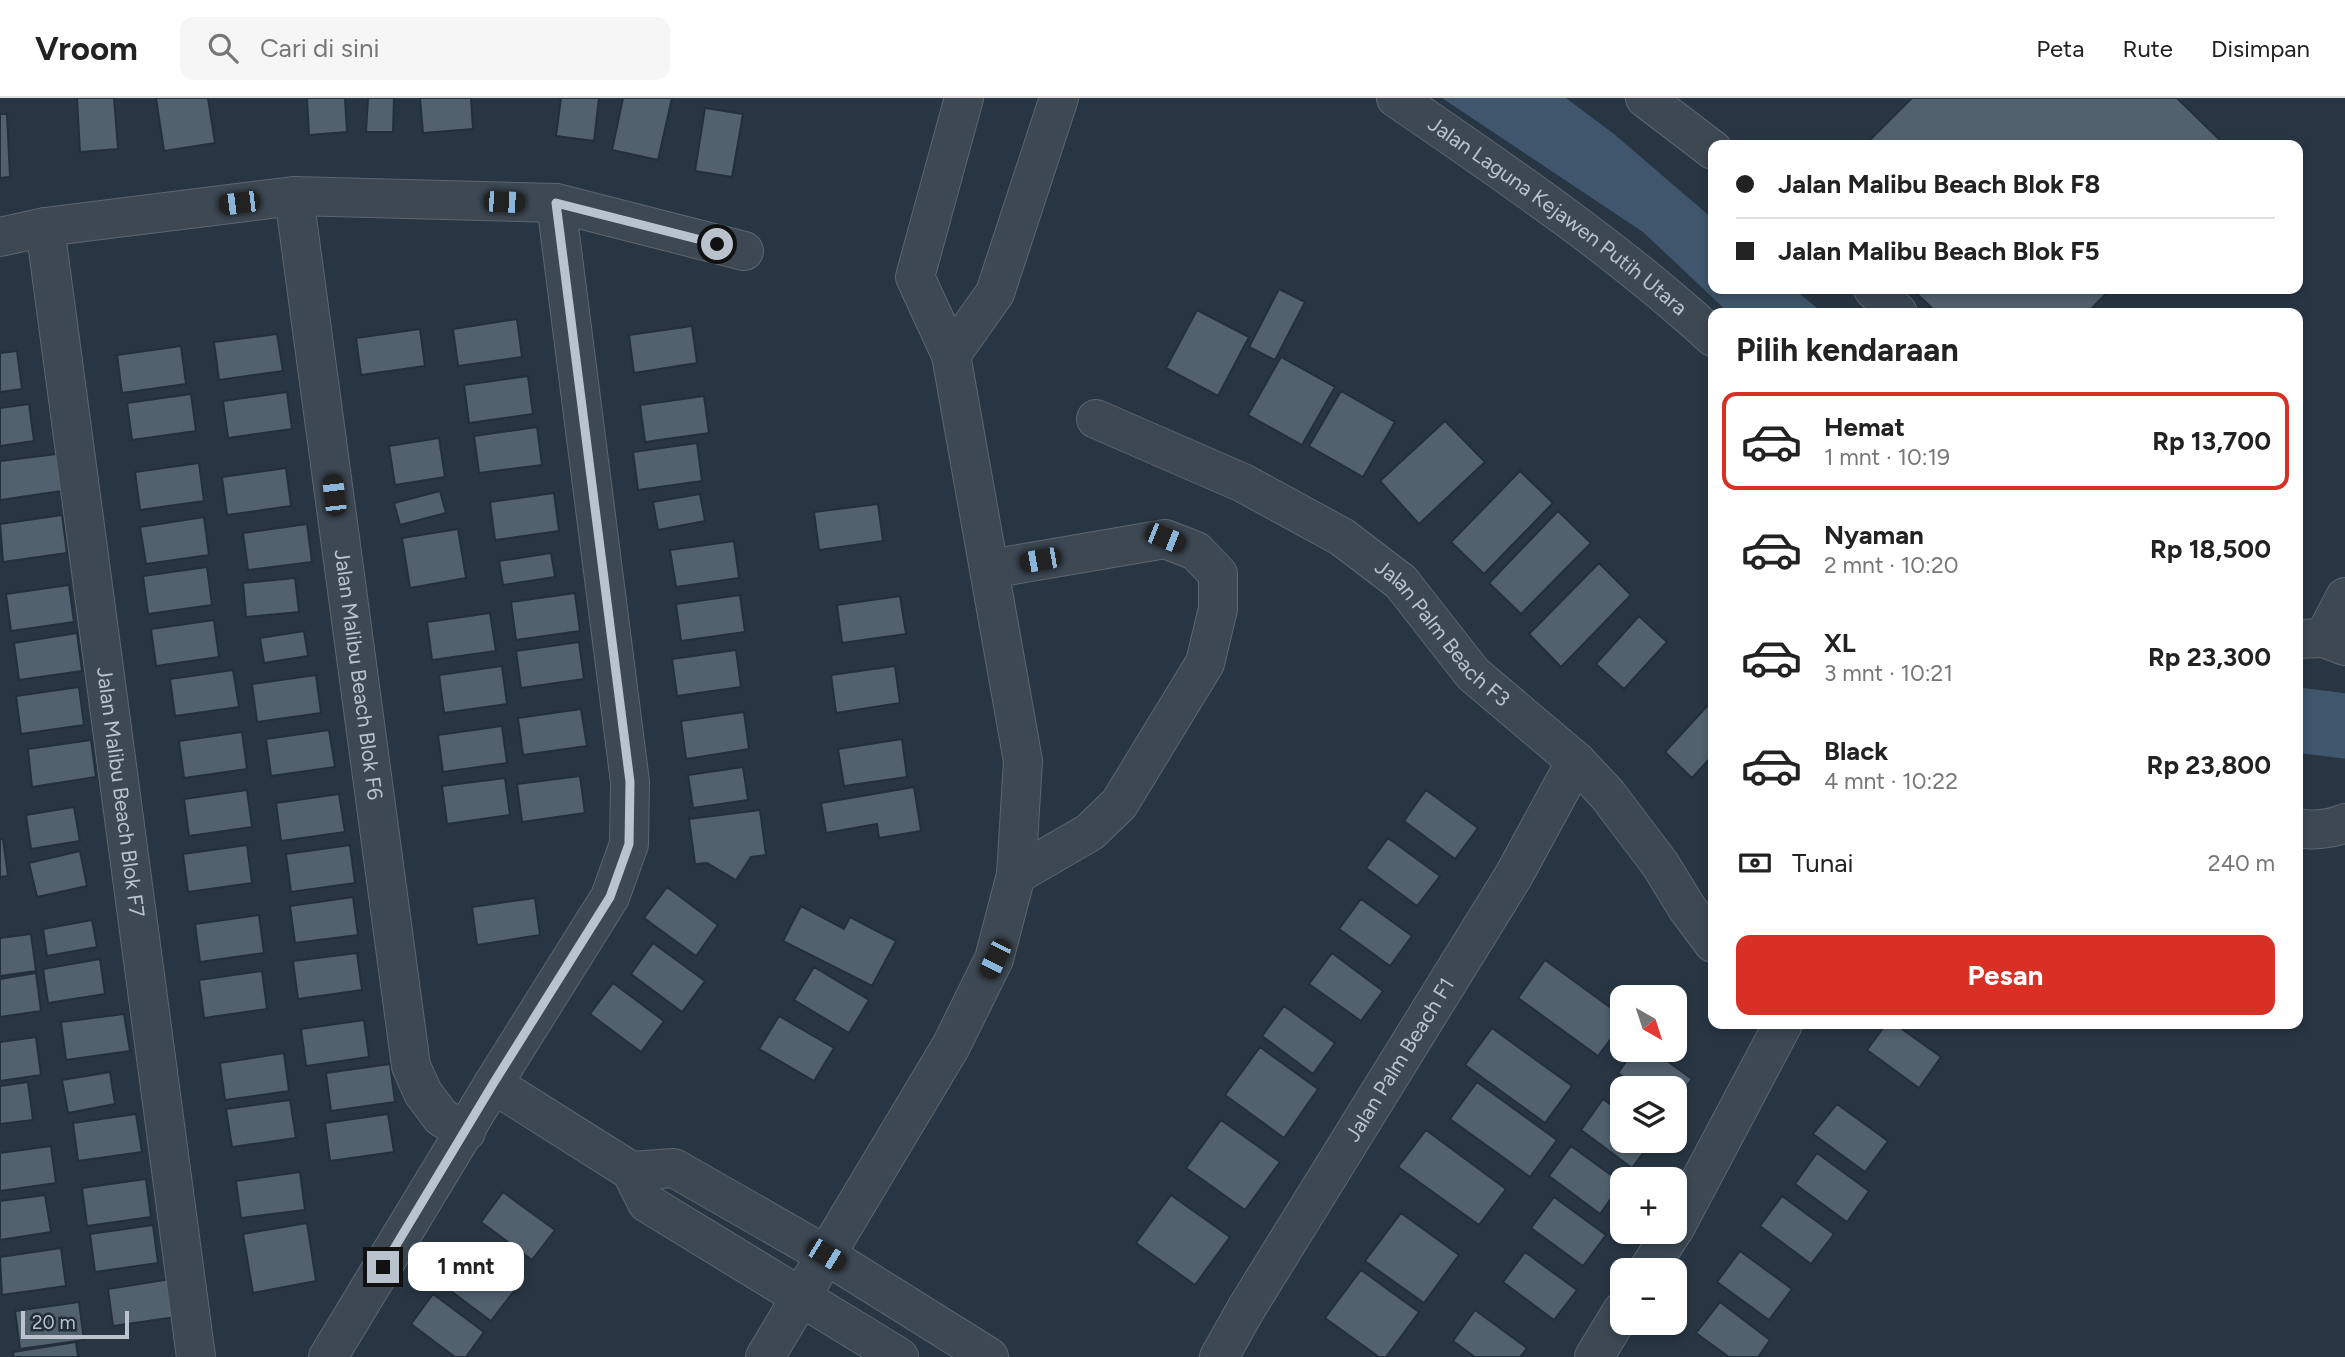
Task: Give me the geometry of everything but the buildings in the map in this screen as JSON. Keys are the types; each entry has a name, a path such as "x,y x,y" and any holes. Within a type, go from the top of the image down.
{"street":[{"path":"765,1357 951,1046 995,959 1016,875 1023,761 951,355 915,277 964,98"},
{"path":"951,355 995,293 1059,98"},
{"name":"Jalan Laguna Kejawen Putih Utara","path":"1396,98 1508,175 1664,292 1708,332"},
{"path":"1645,98 1708,146"},
{"path":"0,237 45,228 294,196 556,203 744,251"},
{"name":"Jalan Malibu Beach Blok F6","path":"294,196 411,1066 423,1093 441,1117 466,1132"},
{"path":"328,1357 610,897 629,844 630,782 556,203"},
{"name":"Jalan Malibu Beach Blok F7","path":"45,228 196,1357"},
{"path":"1878,294 1893,308"},
{"name":"Jalan Palm Beach F3","path":"1096,419 1243,483 1342,537 1401,582 1473,674 1576,761 1607,794 1660,864 1708,936"},
{"path":"990,569 1165,538 1196,551 1218,574 1218,609 1205,663 1119,804 1090,832 1016,875"},
{"path":"2322,641 2345,597"},
{"name":"Jalan Palm Beach F1","path":"1219,1357 1514,875 1576,761"},
{"path":"2303,829 2345,823"},
{"path":"1687,1205 1780,1029"},
{"path":"493,1084 631,1171 647,1203 899,1357"},
{"path":"631,1171 674,1168 826,1255 989,1357"},
{"path":"1594,1357 1610,1331"}],"water":[{"path":"1442,98 1566,98 1614,134 1708,215 1708,293 1643,232"},
{"path":"1709,294 1800,294 1817,308 1724,308"}],"waterway":[{"path":"2303,721 2345,726"}],"route":[{"path":"383,1267 610,897 629,844 630,782 556,203 717,244"}]}
